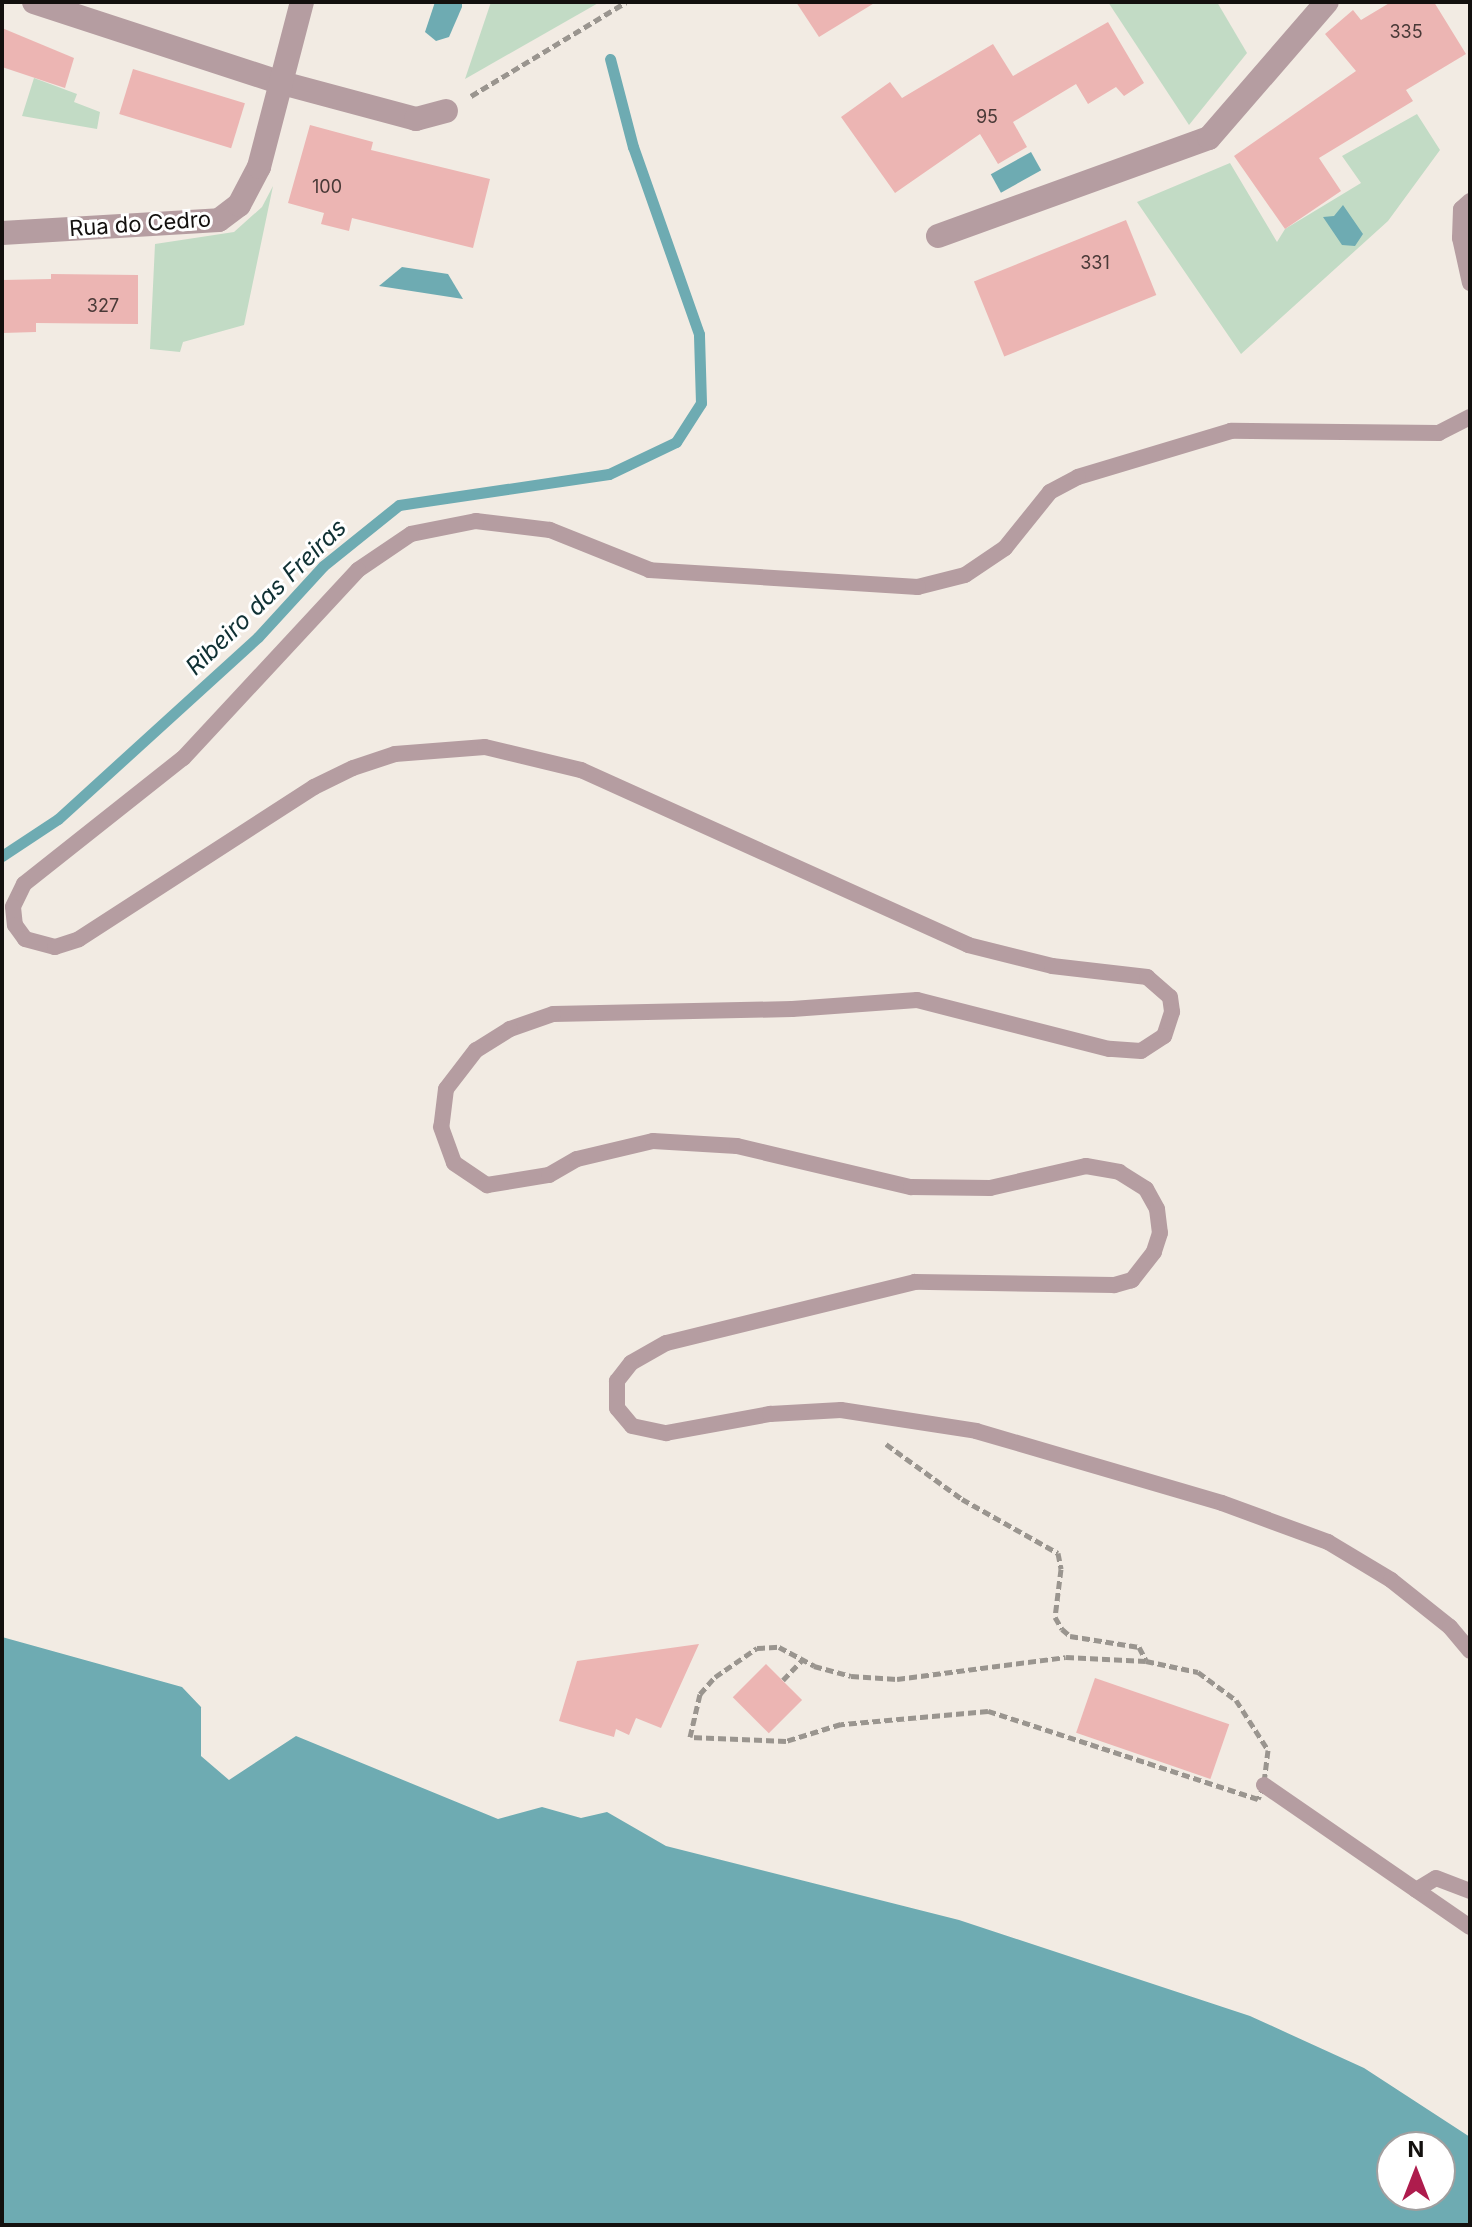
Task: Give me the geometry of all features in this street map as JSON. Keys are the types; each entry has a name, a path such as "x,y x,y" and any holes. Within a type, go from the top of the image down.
{"street":[{"path":"34,2 282,83 416,119 446,111"},
{"name":"Rua do Cedro","path":"2,233 219,220 239,205 259,167 302,2"},
{"path":"938,236 1209,138 1327,2"}],"lane":[{"path":"1470,201 1461,209 1460,238 1470,283"},
{"path":"1470,417 1439,433 1231,431 1078,477 1050,492 1005,548 965,575 918,587 650,570 550,530 476,521 411,534 358,570 183,758 24,884 13,907 15,925 25,939 55,947 79,939 314,787 353,768 395,754 485,747 581,770 968,945 1052,966 1147,977 1170,997 1172,1012 1164,1036 1141,1051 1109,1049 917,1000 792,1009 553,1014 510,1029 476,1050 446,1089 441,1127 454,1163 487,1185 549,1175 577,1159 653,1141 737,1146 911,1187 990,1188 1086,1166 1119,1172 1146,1189 1157,1209 1160,1233 1154,1252 1132,1280 1114,1285 915,1282 666,1343 631,1363 617,1381 617,1408 632,1426 666,1433 770,1414 841,1410 976,1431 1222,1503 1328,1542 1391,1580 1450,1627 1470,1651"},
{"path":"1261,1792 1470,1927"},
{"path":"1416,1890 1436,1878 1470,1891"}],"path":[{"path":"446,111 626,2"},
{"path":"880,1439 962,1499 1058,1553 1061,1569 1055,1617 1070,1636 1139,1647 1146,1661"},
{"path":"779,1647 802,1660 851,1676 897,1679 1066,1657 1146,1661 1198,1672 1236,1700 1268,1750 1261,1792 988,1711 841,1724 786,1741 690,1737 700,1694 742,1656 779,1647"},
{"path":"783,1680 802,1660"}],"green space":[{"path":"491,2 600,2 465,79"},
{"path":"1108,2 1217,2 1247,53 1189,125"},
{"path":"34,78 77,94 74,102 100,112 97,129 22,116"},
{"path":"1417,114 1440,150 1388,221 1241,354 1137,202 1230,163 1277,242 1285,229 1361,183 1342,156"},
{"path":"273,186 244,325 183,342 180,352 150,349 155,244 234,232 262,207"}],"water":[{"path":"435,2 462,2 449,37 436,41 425,32"},
{"path":"1031,152 1041,170 1001,193 991,174"},
{"path":"1343,205 1363,234 1355,246 1342,245 1323,217 1334,216"},
{"path":"402,267 448,274 463,299 379,286"},
{"path":"2,1637 182,1687 201,1707 201,1756 229,1780 296,1736 498,1819 542,1807 581,1818 607,1812 666,1846 959,1920 1250,2016 1364,2068 1470,2137 1470,2225 2,2225"}],"building":[{"path":"796,2 876,2 819,37"},
{"path":"1391,2 1434,2 1466,54 1406,90 1413,101 1319,158 1341,191 1285,229 1234,156 1356,71 1325,34 1353,10 1361,20"},
{"path":"1108,22 1144,83 1124,96 1116,87 1088,104 1076,84 1013,122 1027,147 998,164 980,134 895,193 841,117 890,82 902,98 993,44 1013,76"},
{"path":"2,28 74,58 65,88 2,67"},
{"path":"133,69 245,103 231,148 119,114"},
{"path":"310,125 373,142 371,150 490,179 473,248 352,218 349,231 321,224 324,213 288,203"},
{"path":"1126,220 1156,295 1004,357 974,281"},
{"path":"51,274 138,275 138,324 36,323 36,332 2,333 2,280 51,279"},
{"path":"699,1644 661,1728 636,1718 629,1735 616,1729 614,1737 559,1721 577,1661"},
{"path":"766,1664 802,1700 769,1733 733,1697"},
{"path":"1095,1678 1229,1724 1210,1779 1076,1733"}],"waterway":[{"name":"Ribeiro das Freiras","path":"2,856 58,819 258,637 323,566 399,505 609,474 676,442 701,403 699,334 633,147 610,59"}]}
